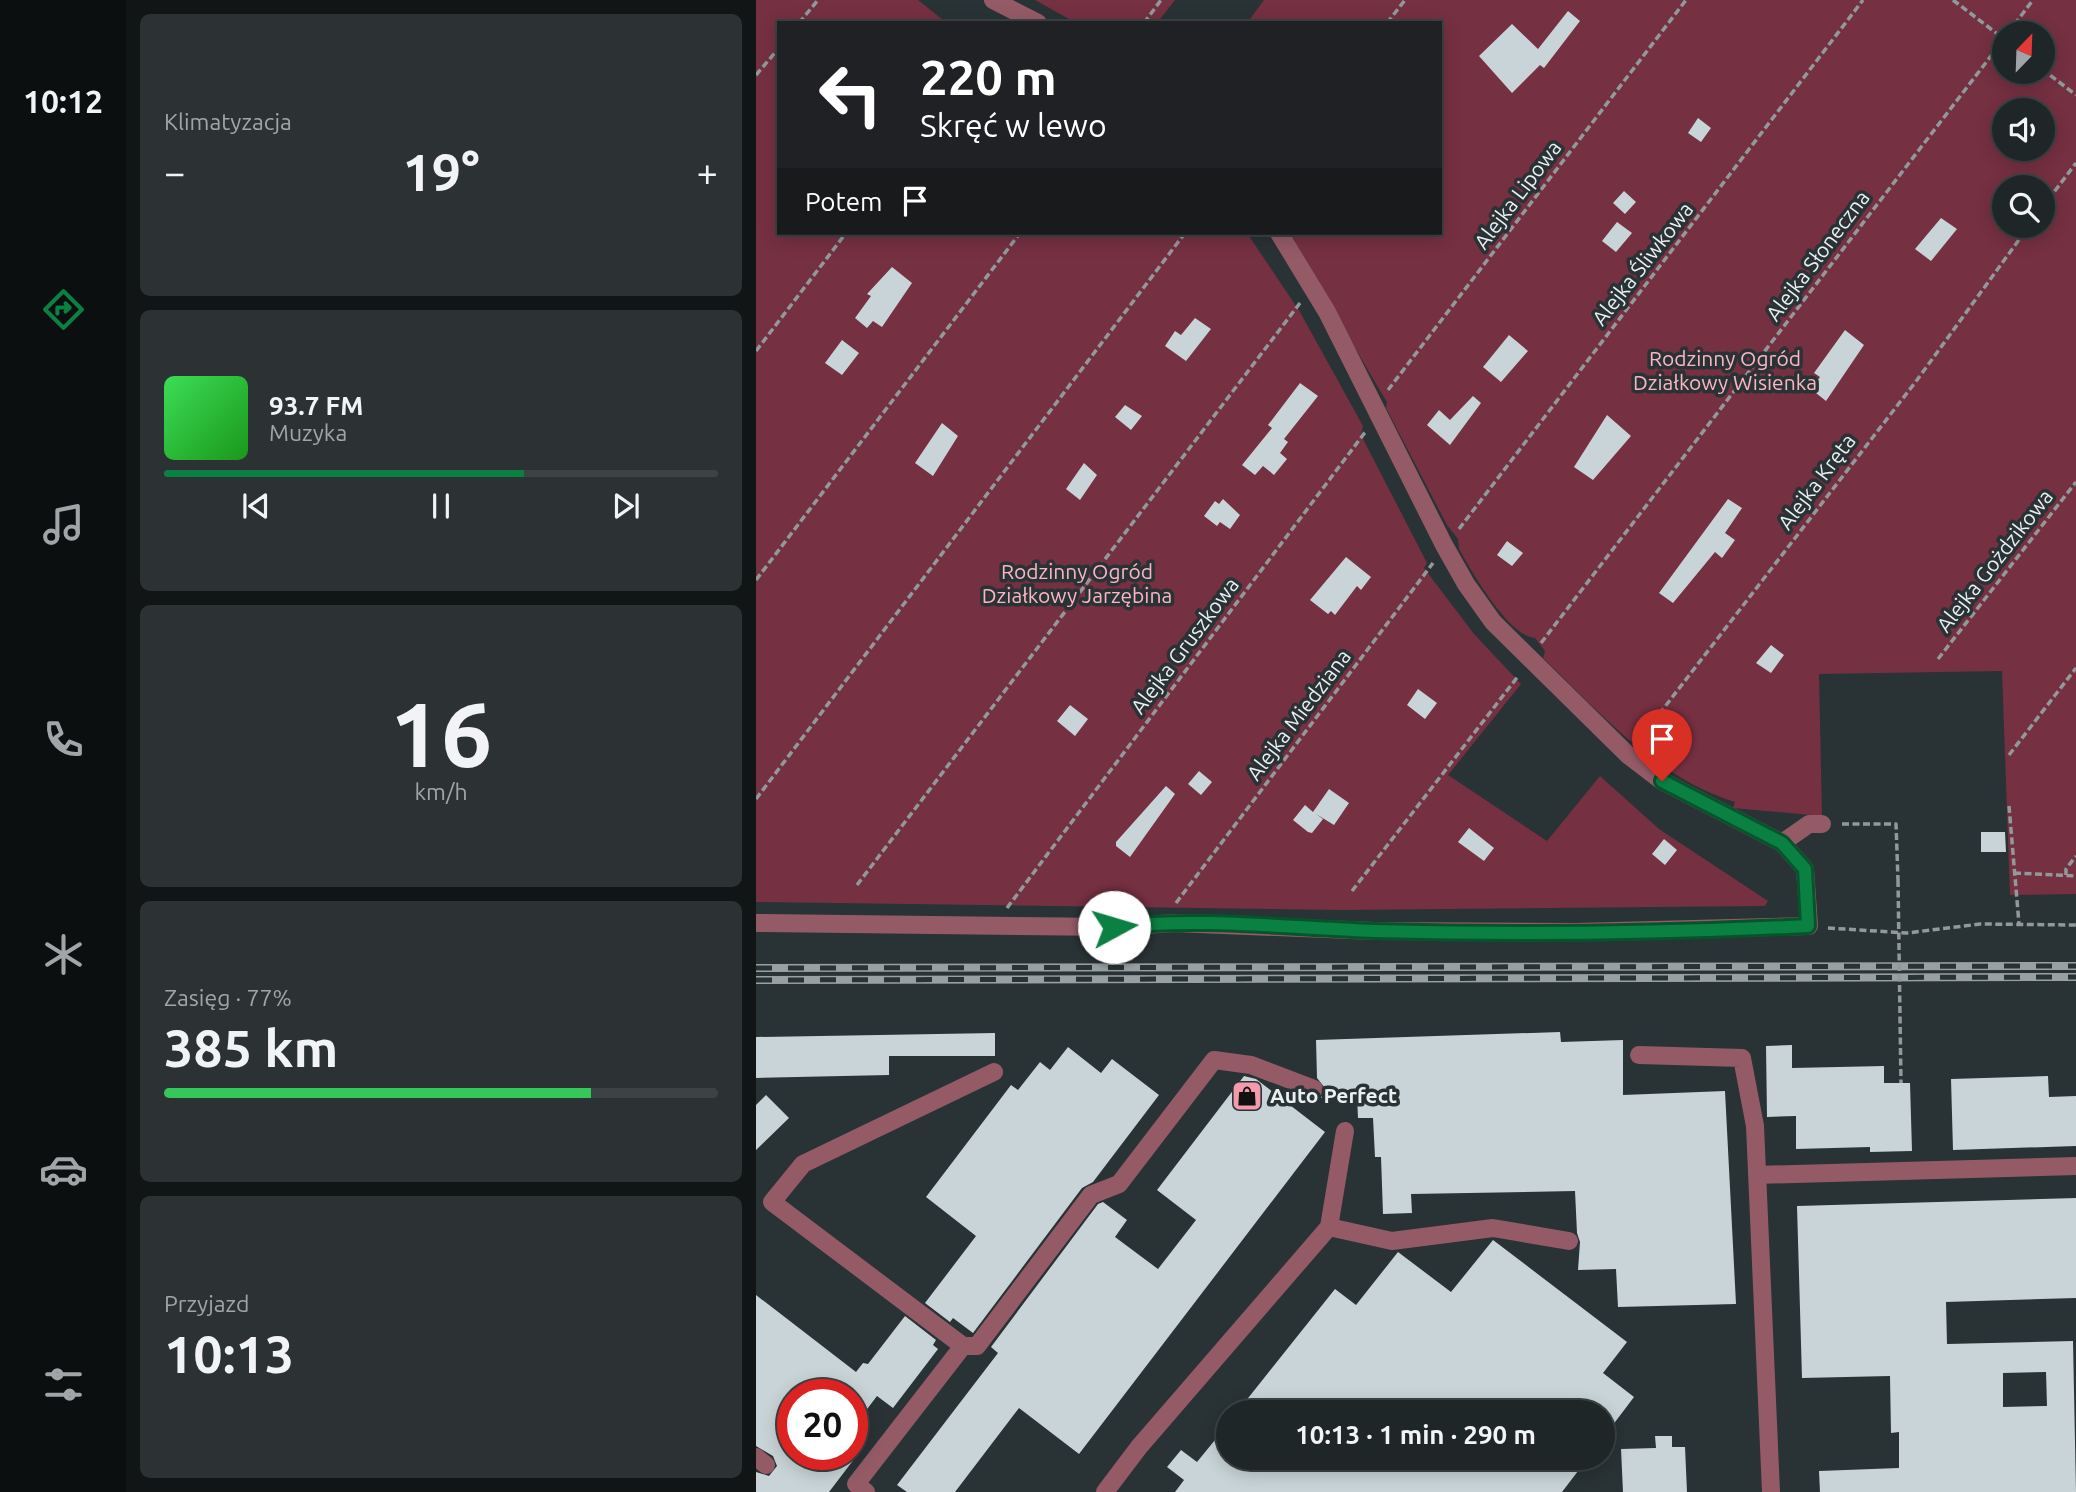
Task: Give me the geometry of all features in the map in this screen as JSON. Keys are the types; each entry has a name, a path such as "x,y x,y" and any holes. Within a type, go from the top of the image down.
{"lane":[{"path":"993,0 1034,21"},
{"path":"756,923 1114,927 1164,923 1374,931 1576,932 1808,926 1805,869 1782,843 1662,781 1628,755 1493,622 1466,584 1444,545 1312,287 1280,235"},
{"path":"1782,843 1809,824 1822,824"},
{"path":"1639,1055 1742,1058 1755,1126 1772,1492"},
{"path":"994,1072 803,1164 772,1202 963,1346 977,1346 1091,1195 1119,1184 1214,1060 1251,1065 1314,1089"},
{"path":"1105,1492 1139,1447 1329,1227 1345,1131"},
{"path":"1757,1175 2076,1166"},
{"path":"1329,1227 1392,1241 1493,1228 1569,1241"},
{"path":"866,1492 856,1485 963,1346"}],"path":[{"path":"801,21 818,0"},
{"path":"1145,21 1161,0"},
{"path":"1389,21 1405,0"},
{"name":"Alejka Lipowa","path":"1376,412 1686,0"},
{"name":"Alejka Śliwkowa","path":"1444,545 1478,506 1863,0"},
{"path":"1953,0 1992,30"},
{"path":"2017,21 2034,0"},
{"path":"756,75 777,50"},
{"name":"Alejka Słoneczna","path":"1352,891 1992,55"},
{"path":"2055,79 2076,95"},
{"path":"2055,191 2076,163"},
{"path":"756,351 844,235"},
{"path":"756,580 1018,235"},
{"path":"756,799 1183,235"},
{"name":"Alejka Kręta","path":"1628,755 1917,380 2020,238"},
{"path":"857,885 1312,287"},
{"name":"Alejka Gruszkowa","path":"1017,896 1376,412"},
{"name":"Alejka Gożdzikowa","path":"1938,659 2076,482"},
{"name":"Alejka Miedziana","path":"1176,902 1427,573 1444,545"},
{"path":"2009,755 2076,668"},
{"path":"2009,806 2019,924"},
{"path":"1822,824 1896,824 1901,1083"},
{"path":"2066,875 2066,869 2076,856"},
{"path":"2014,873 2076,876"},
{"path":"1808,926 1907,933 1980,924 2076,925"}],"green space":[{"name":"Rodzinny Ogród Działkowy Jarzębina","path":"756,0 918,0 944,21 777,21 777,235 1248,235 1300,312 1363,426 1361,435 1427,563 1424,568 1474,634 1521,684 1448,775 1547,841 1600,776 1659,829 1768,901 1765,906 1342,910 756,902"},
{"path":"1035,0 1175,0 1159,21 1072,21"},
{"name":"Rodzinny Ogród Działkowy Wisienka","path":"1264,0 2076,0 2076,894 2010,895 2002,671 1819,674 1822,816 1733,808 1735,802 1680,777 1655,760 1631,742 1543,658 1545,651 1535,638 1525,635 1514,626 1492,601 1459,549 1458,539 1447,525 1386,408 1387,402 1289,235 1442,235 1442,21 1248,21"}],"building":[{"path":"1568,11 1580,21 1544,68 1540,65 1512,93 1479,56 1512,24 1538,49"},
{"path":"1698,118 1711,128 1701,142 1688,133"},
{"path":"1624,191 1636,202 1625,214 1613,203"},
{"path":"1941,218 1957,229 1931,261 1915,249"},
{"path":"1617,222 1632,233 1616,252 1602,241"},
{"path":"892,267 912,283 882,327 873,321 867,328 855,318 871,296 867,294"},
{"path":"1195,318 1211,329 1186,361 1165,346 1175,331 1181,335"},
{"path":"1845,330 1864,345 1826,401 1811,389 1820,377 1814,373"},
{"path":"1509,335 1528,351 1501,382 1483,367"},
{"path":"842,340 859,353 842,375 825,363"},
{"path":"1300,383 1318,396 1284,439 1288,442 1280,453 1287,459 1274,475 1263,466 1255,475 1242,465 1272,428 1268,425"},
{"path":"1473,396 1481,403 1450,445 1427,425 1439,410 1450,420"},
{"path":"1125,405 1142,416 1131,430 1115,417"},
{"path":"1607,415 1631,436 1593,480 1574,467"},
{"path":"942,423 958,436 933,476 915,463"},
{"path":"1084,463 1097,475 1080,500 1066,489"},
{"path":"1223,499 1240,515 1230,529 1220,522 1217,526 1204,516 1215,501 1219,504"},
{"path":"1728,499 1742,508 1725,533 1735,540 1722,558 1715,552 1673,603 1659,593"},
{"path":"1507,541 1523,553 1512,566 1497,555"},
{"path":"1346,557 1371,577 1361,590 1357,586 1335,615 1331,611 1328,614 1310,600"},
{"path":"1771,645 1784,655 1771,673 1756,663"},
{"path":"1418,689 1437,703 1425,719 1407,705"},
{"path":"1070,705 1088,719 1075,736 1057,721"},
{"path":"1199,771 1212,782 1201,795 1188,784"},
{"path":"1166,786 1175,794 1130,857 1116,846 1116,842"},
{"path":"1329,789 1349,803 1334,825 1316,814 1323,819 1312,833 1308,832 1293,820 1305,805 1313,812"},
{"path":"1469,828 1494,848 1484,861 1458,842"},
{"path":"1981,832 2005,832 2006,852 1981,852"},
{"path":"1664,839 1677,850 1665,865 1652,854"},
{"path":"1560,1032 1561,1042 1623,1040 1623,1095 1725,1091 1736,1304 1618,1307 1616,1269 1578,1270 1580,1242 1577,1233 1575,1191 1411,1194 1412,1213 1383,1214 1381,1157 1375,1157 1373,1118 1358,1118 1357,1097 1321,1098 1325,1088 1317,1078 1316,1040"},
{"path":"995,1033 995,1056 889,1056 889,1075 756,1078 756,1037"},
{"path":"1792,1045 1792,1068 1884,1066 1884,1083 1910,1083 1912,1151 1870,1152 1870,1147 1796,1149 1796,1116 1767,1117 1766,1046"},
{"path":"1068,1047 1101,1073 1112,1059 1159,1095 1093,1182 1082,1188 973,1333 953,1318 950,1322 925,1303 976,1236 926,1197 1011,1085 1018,1090 1040,1062 1050,1070"},
{"path":"1244,1076 1256,1079 1325,1132 1079,1454 1019,1408 955,1492 907,1492 897,1485 998,1353 991,1347 1098,1204 1103,1202 1127,1220 1115,1237 1158,1269 1196,1220 1157,1190"},
{"path":"2048,1076 2049,1097 2076,1096 2076,1146 1953,1150 1951,1079"},
{"path":"766,1095 789,1118 756,1150 756,1105"},
{"path":"2076,1198 2076,1298 1946,1302 1947,1344 2073,1341 2076,1492 1820,1492 1819,1471 1899,1468 1899,1432 1891,1433 1890,1376 1802,1378 1797,1206","holes":["2046,1372 2047,1406 2003,1407 2003,1373"]},
{"path":"1493,1240 1627,1342 1603,1373 1634,1397 1615,1422 1615,1400 1247,1400 1335,1289 1356,1305 1398,1252 1451,1292"},
{"path":"756,1295 856,1372 863,1363 868,1364 905,1316 936,1340 933,1345 938,1349 893,1408 877,1396 868,1408 868,1379 777,1379 777,1466 773,1456 756,1446"},
{"path":"1655,1436 1672,1436 1672,1447 1685,1447 1687,1492 1623,1492 1621,1449 1656,1448"},
{"path":"1216,1439 1216,1470 1579,1470 1562,1492 1175,1492 1184,1480 1167,1467 1181,1450 1197,1462"},
{"path":"777,1466 777,1470 846,1470 829,1492 756,1492 756,1472 769,1476"}],"railway":[{"path":"756,968 2076,966"},
{"path":"756,980 2076,977"}],"place":[{"name":"Auto Perfect","path":"1247,1096"}],"route":[{"path":"1114,927 1174,923 1374,931 1576,932 1703,931 1808,926 1805,869 1782,843 1711,809 1662,781"}]}
